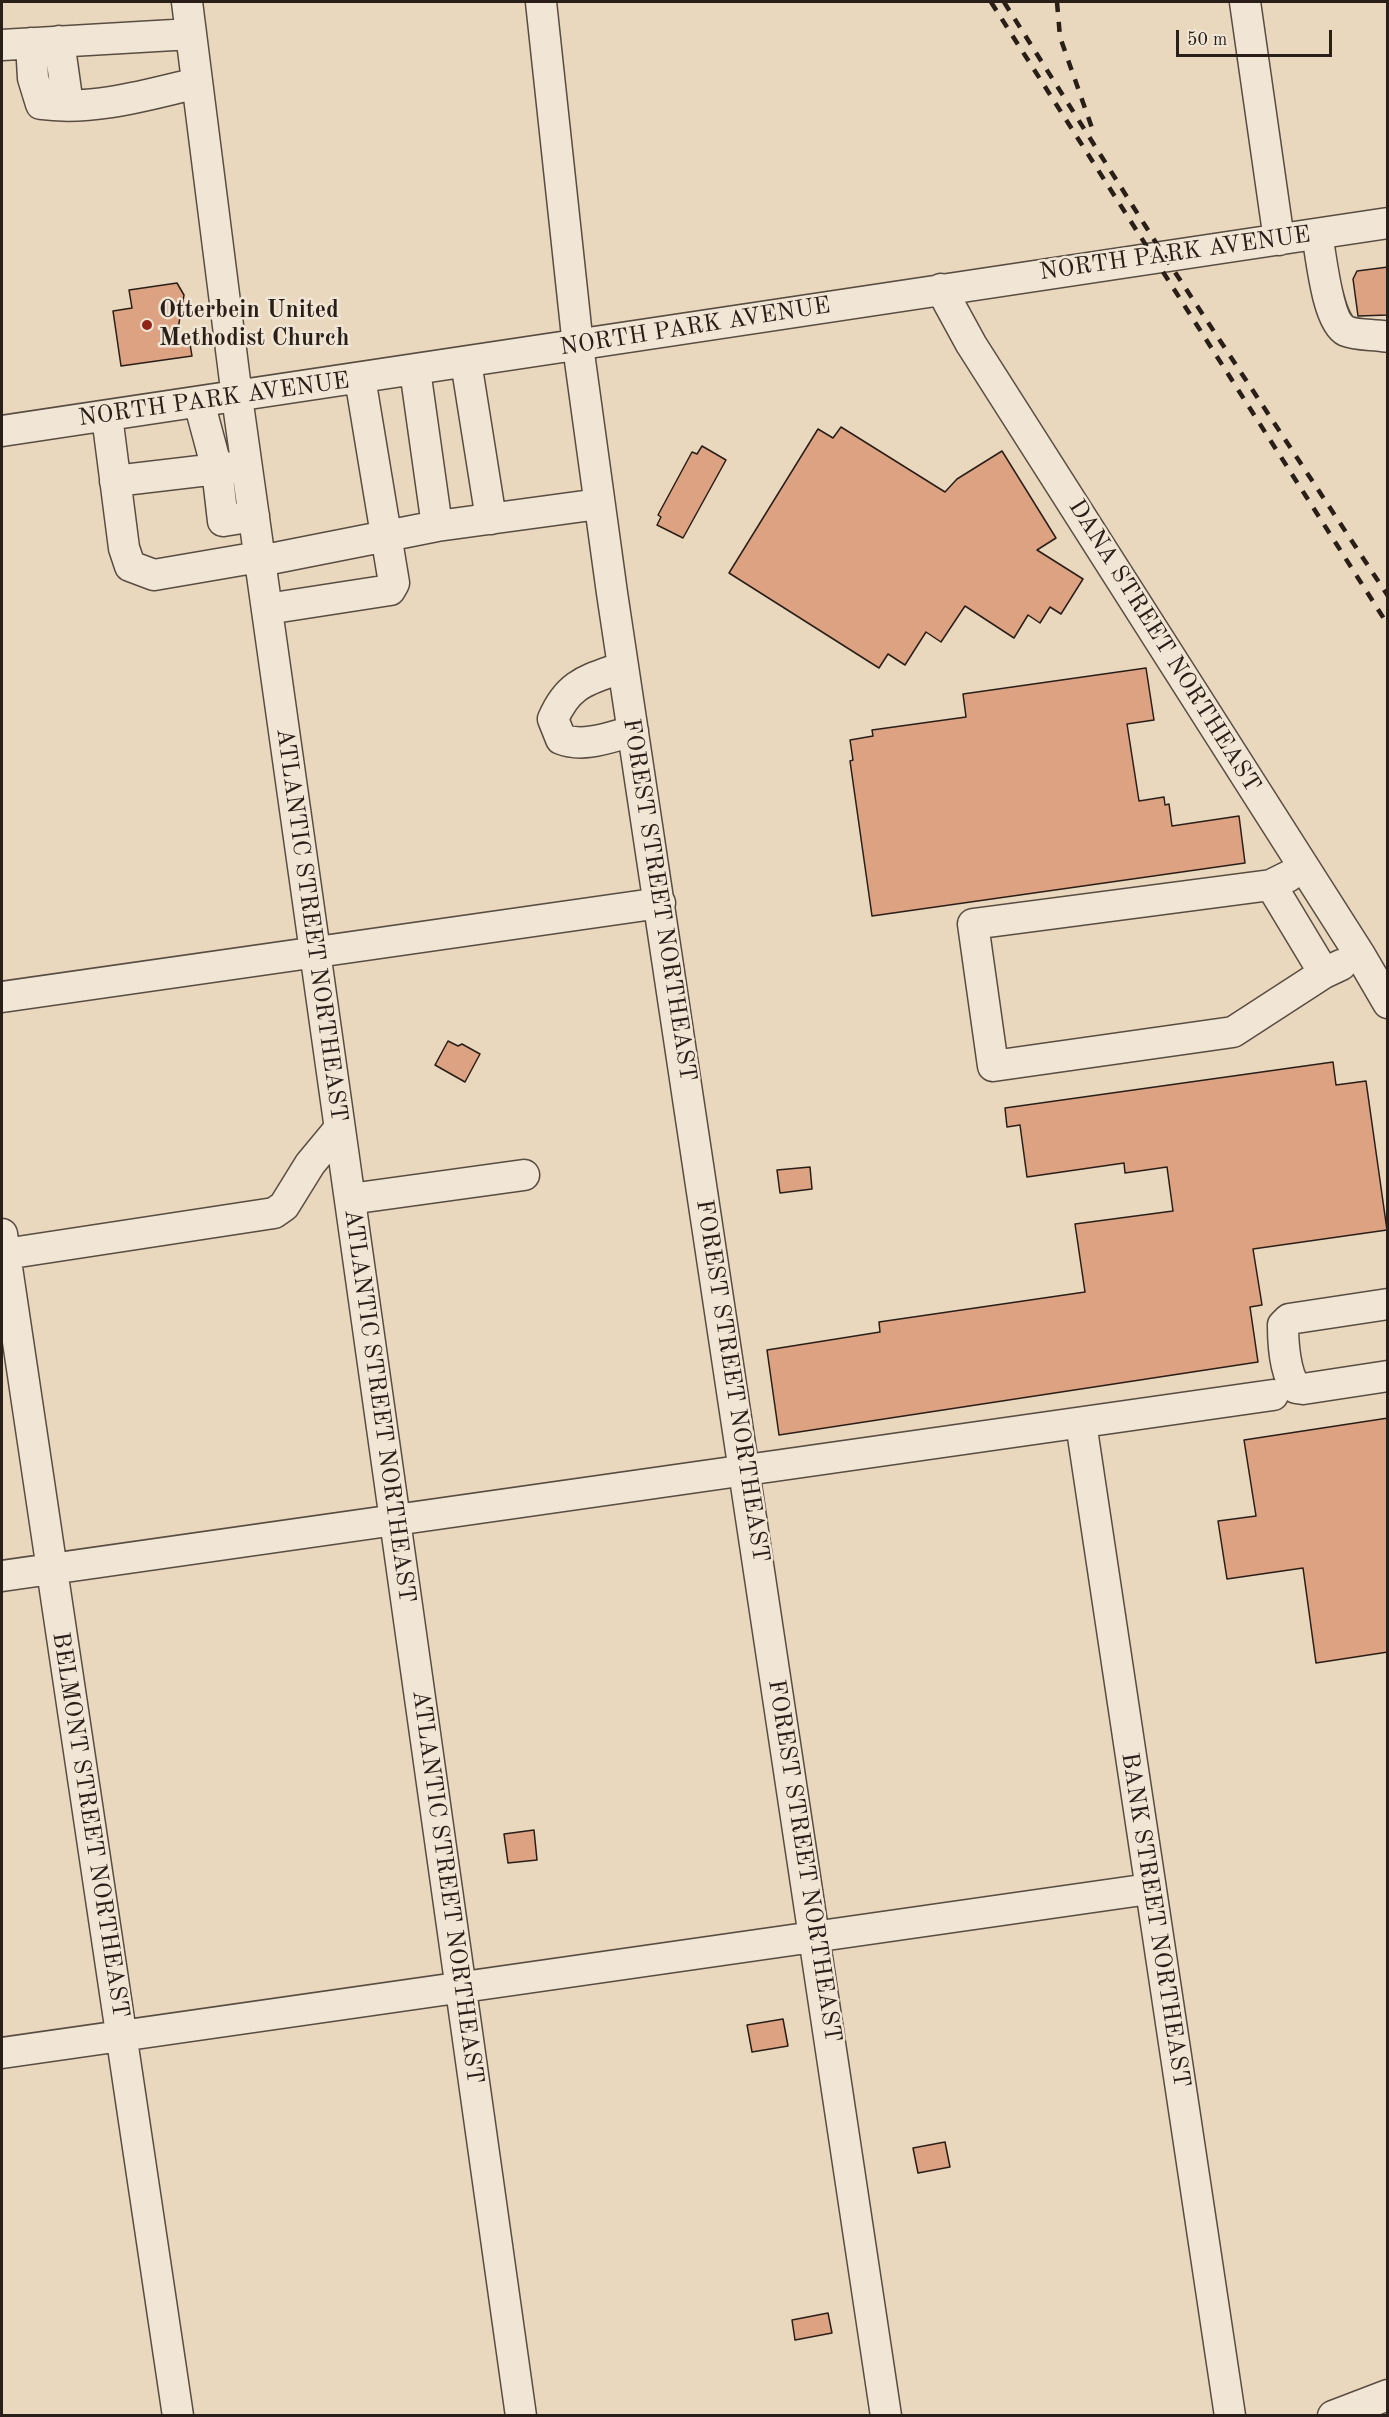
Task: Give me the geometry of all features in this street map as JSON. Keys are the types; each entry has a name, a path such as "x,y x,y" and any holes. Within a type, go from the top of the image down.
{"street":[{"name":"ATLANTIC STREET NORTHEAST","path":"187,2 246,466 521,2415"},
{"name":"FOREST STREET NORTHEAST","path":"541,2 578,346 599,504 886,2415"},
{"path":"1245,2 1279,240"},
{"path":"2,45 191,34"},
{"path":"45,42 33,78 41,104 68,105 129,99 197,83"},
{"name":"NORTH PARK AVENUE","path":"2,431 1388,223"},
{"path":"1317,234 1331,309 1337,322 1345,331 1388,338"},
{"name":"DANA STREET NORTHEAST","path":"941,289 971,344 1305,868 1388,1003"},
{"path":"466,362 491,519"},
{"path":"415,370 436,526"},
{"path":"267,609 390,590 394,583 360,378"},
{"path":"199,402 217,469 223,521 254,516"},
{"path":"107,416 124,548 130,566 140,572 154,575 386,538 436,526 599,504"},
{"path":"115,481 246,466"},
{"path":"623,667 579,683 561,699 553,719 561,739 572,743 587,742 633,731"},
{"path":"1305,868 1271,885 973,924 993,1066 1233,1032 1324,973 1360,955"},
{"path":"1271,885 1324,973"},
{"path":"2,997 660,903"},
{"path":"3,1244 274,1213 284,1206 310,1164 339,1129"},
{"path":"350,1200 524,1175"},
{"name":"BELMONT STREET NORTHEAST","path":"3,1244 178,2415"},
{"path":"1388,1304 1289,1319 1283,1325 1283,1334 1291,1381 1296,1388 1388,1376"},
{"path":"2,1576 1273,1395"},
{"name":"BANK STREET NORTHEAST","path":"1081,1423 1149,1888 1230,2415"},
{"path":"2,2053 1149,1888"},
{"path":"1334,2415 1387,2395"}],"building":[{"path":"1388,267 1388,315 1358,316 1353,279 1357,271"},
{"name":"Otterbein United Methodist Church","path":"177,283 184,295 176,340 189,338 192,356 121,366 113,311 132,308 129,290"},
{"path":"841,427 945,492 957,479 1002,451 1056,538 1037,550 1083,579 1061,614 1050,607 1040,623 1028,615 1014,638 965,606 941,642 926,632 905,665 888,654 879,668 729,573 818,429 833,438"},
{"path":"702,446 726,460 683,538 657,525 661,517 658,515 692,452 697,454"},
{"path":"1146,668 1154,720 1127,724 1139,801 1164,797 1165,805 1169,804 1172,826 1239,816 1245,863 872,916 850,761 853,760 850,740 873,736 872,730 966,717 963,694"},
{"path":"448,1041 458,1046 462,1044 480,1054 465,1082 435,1065"},
{"path":"1333,1062 1336,1085 1366,1081 1387,1230 1253,1249 1262,1305 1250,1307 1258,1362 779,1435 767,1350 880,1332 879,1322 1085,1292 1075,1224 1173,1211 1167,1167 1125,1173 1124,1163 1027,1177 1020,1125 1007,1127 1005,1108"},
{"path":"810,1167 812,1189 780,1193 777,1170"},
{"path":"1388,1418 1388,1652 1316,1663 1303,1568 1227,1579 1218,1521 1256,1516 1244,1440"},
{"path":"534,1830 537,1860 508,1863 504,1834"},
{"path":"783,2019 788,2046 752,2052 747,2025"},
{"path":"945,2142 950,2167 918,2173 913,2148"},
{"path":"828,2313 832,2333 795,2340 792,2320"}],"railway":[{"path":"991,2 1388,625"},
{"path":"1004,2 1165,257 1388,596"},
{"path":"1057,2 1060,37 1092,128"}],"place":[{"name":"Otterbein United Methodist Church","path":"147,325"}]}
